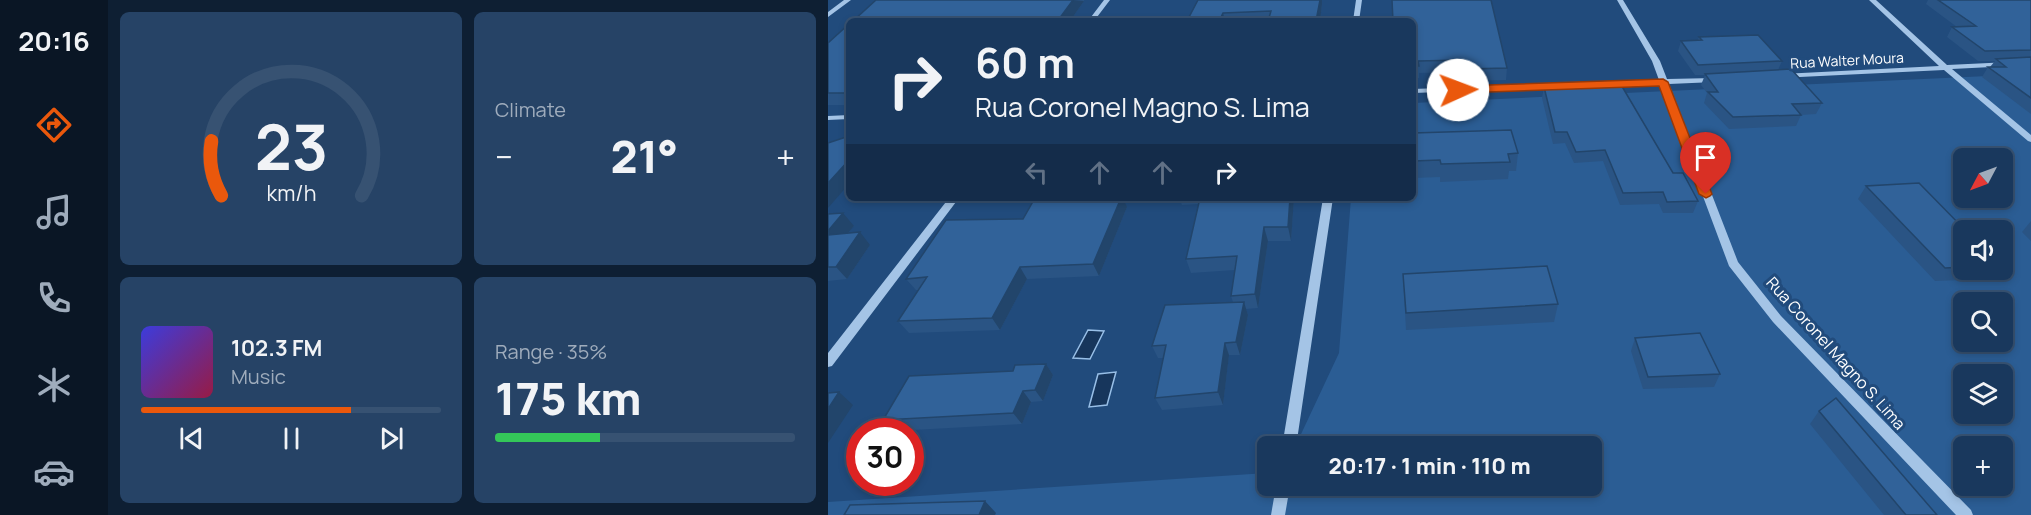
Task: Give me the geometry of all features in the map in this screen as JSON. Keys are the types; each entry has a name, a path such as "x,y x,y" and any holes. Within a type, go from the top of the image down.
{"street":[{"path":"828,15 848,0"},
{"path":"1093,18 1107,0"},
{"path":"1356,18 1359,0"},
{"name":"Rua Coronel Magno S. Lima","path":"1620,0 1652,52 1733,263 1777,319 1966,515"},
{"path":"1872,0 1946,68 2031,139"},
{"name":"Rua Walter Moura","path":"1769,77 2031,63"},
{"path":"1416,91 1722,79"},
{"path":"828,118 846,117"},
{"path":"828,362 952,201"},
{"path":"1291,436 1328,201"},
{"path":"1278,515 1281,496"}],"shaded area":[{"path":"2031,74 2031,515 828,515 828,502 1257,474 1257,496 1602,496 1602,436 1300,436 1339,353 1351,201 1416,201 1416,103"},
{"path":"1088,330 1104,331 1090,359 1073,358"},
{"path":"1116,372 1107,405 1089,407 1098,374"}],"building":[{"path":"876,0 1073,0 1060,18 856,18"},
{"path":"1198,0 1320,0 1317,18 1269,18 1271,11 1223,13 1220,18 1189,18"},
{"path":"1392,0 1491,0 1507,68 1465,69 1464,60 1418,61 1419,66 1416,66 1416,18 1393,18"},
{"path":"1938,0 2031,0 2031,50 1985,51 1952,27 1976,26"},
{"path":"846,27 846,93 828,93 828,43"},
{"path":"1758,35 1782,61 1698,65 1681,41 1702,40 1699,37"},
{"path":"2031,57 2031,98 1988,67 2006,67 1996,59"},
{"path":"1791,69 1822,103 1792,104 1801,115 1733,117 1708,92 1718,92 1705,74"},
{"path":"1620,83 1673,173 1683,173 1698,201 1667,202 1663,192 1623,193 1605,150 1576,152 1567,132 1555,132 1544,87 1594,88 1591,84"},
{"path":"1511,130 1518,153 1508,154 1510,162 1441,164 1440,160 1416,161 1416,133"},
{"path":"846,137 846,163 828,183 828,143"},
{"path":"1919,183 1955,220 1953,220 1953,268 1945,268 1866,186"},
{"path":"1033,201 1120,201 1093,264 1020,267 992,318 898,321 927,277 906,279 946,220 1023,219"},
{"path":"1199,201 1290,201 1288,227 1264,227 1255,294 1231,296 1237,256 1186,259"},
{"path":"843,213 828,231 828,214"},
{"path":"860,232 836,267 828,267 828,235"},
{"path":"1547,266 1558,304 1406,313 1403,274"},
{"path":"1244,302 1236,342 1225,343 1218,392 1155,398 1166,345 1152,346 1165,305"},
{"path":"1700,333 1720,374 1648,377 1635,338"},
{"path":"1046,364 1035,390 1023,391 1013,413 884,418 909,376 1013,371 1015,365"},
{"path":"839,392 828,409 828,393"},
{"path":"1836,398 1937,515 1906,515 1819,411"},
{"path":"985,501 979,515 844,515 850,505"}],"route":[{"path":"1458,90 1663,82 1706,194"}]}
